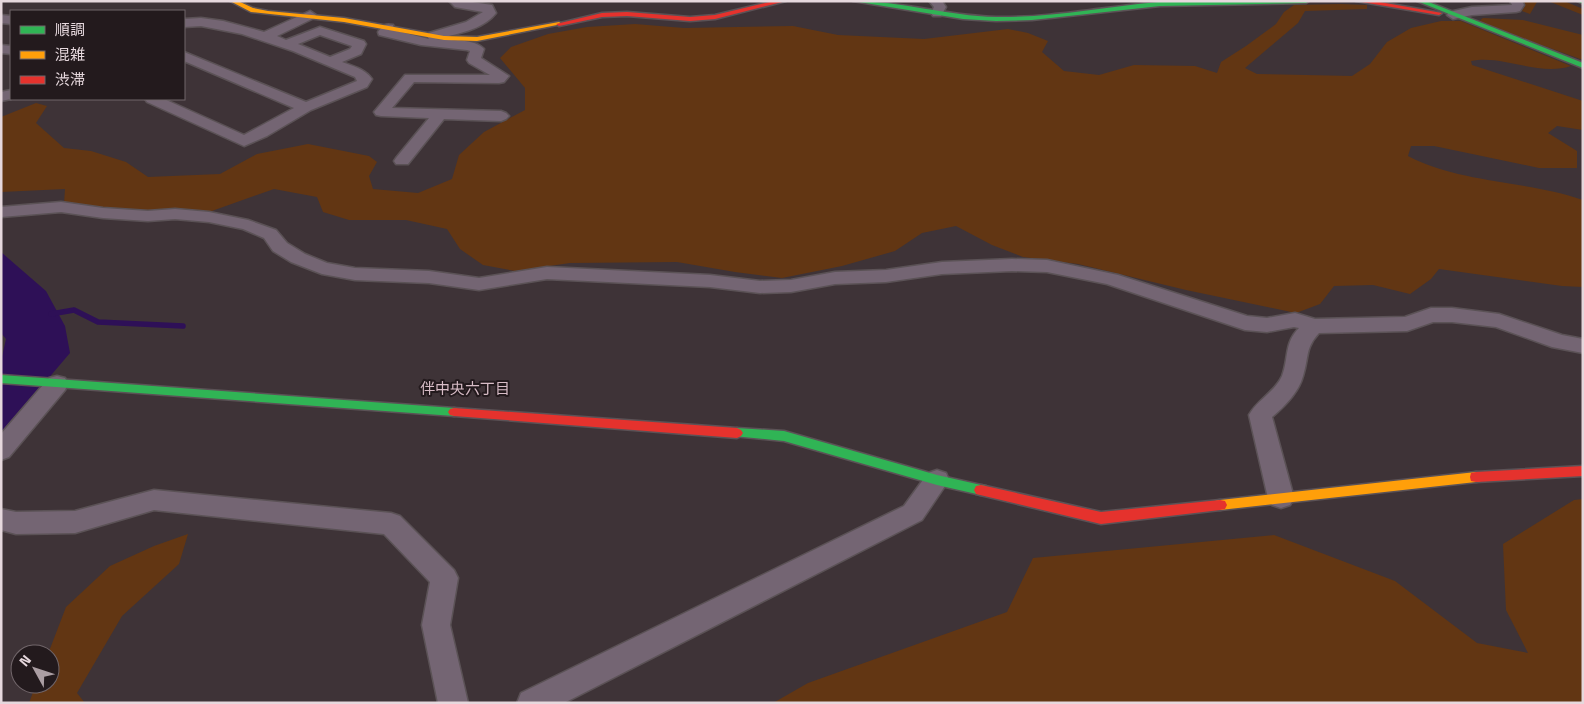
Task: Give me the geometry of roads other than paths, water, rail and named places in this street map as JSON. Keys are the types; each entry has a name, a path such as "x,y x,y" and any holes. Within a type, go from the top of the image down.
{"street":[{"path":"233,1 251,10 268,13 310,15 434,36 477,39 507,35 602,15 714,17 784,1"},
{"path":"434,36 468,26 483,19 490,13 488,8 459,4 455,1"},
{"path":"856,1 936,7 963,17 1032,18 1120,7 1195,2 1306,1"},
{"path":"1359,1 1454,15 1472,11 1516,8 1518,5 1516,1"},
{"path":"1420,1 1583,66"},
{"path":"264,37 295,24 310,15"},
{"path":"154,100 244,141 262,133 306,107 351,90 362,84 365,79 360,74 264,37 205,22 185,23"},
{"path":"388,28 384,32 408,39 477,48 474,60 502,76 499,79 410,78 381,112 501,116"},
{"path":"284,45 320,31 359,44 356,51 330,62"},
{"path":"185,56 306,107"},
{"path":"402,161 440,114"},
{"path":"1,212 61,206 103,213 148,216 175,214 209,217 248,225 270,234 280,247 298,258 322,268 355,274 429,277 479,284 547,273 710,280 760,287 791,286 836,278 886,276 942,268 1012,265 1047,266 1111,279 1245,323 1267,325 1295,320 1314,326 1407,324 1431,315 1452,315 1499,321 1559,342 1583,346"},
{"path":"1281,498 1260,415 1276,401 1292,378 1300,340 1314,326"},
{"path":"1,379 784,436 937,480 1101,518 1465,478 1583,471"},
{"path":"1,451 51,384"},
{"path":"532,703 913,513 937,480"},
{"path":"1,518 16,523 75,522 154,500 391,524 444,578 436,625 453,703"}],"waterway":[{"path":"51,314 74,310 98,322 183,326"}],"district":[{"name":"伴中央六丁目","path":"465,388"}]}
